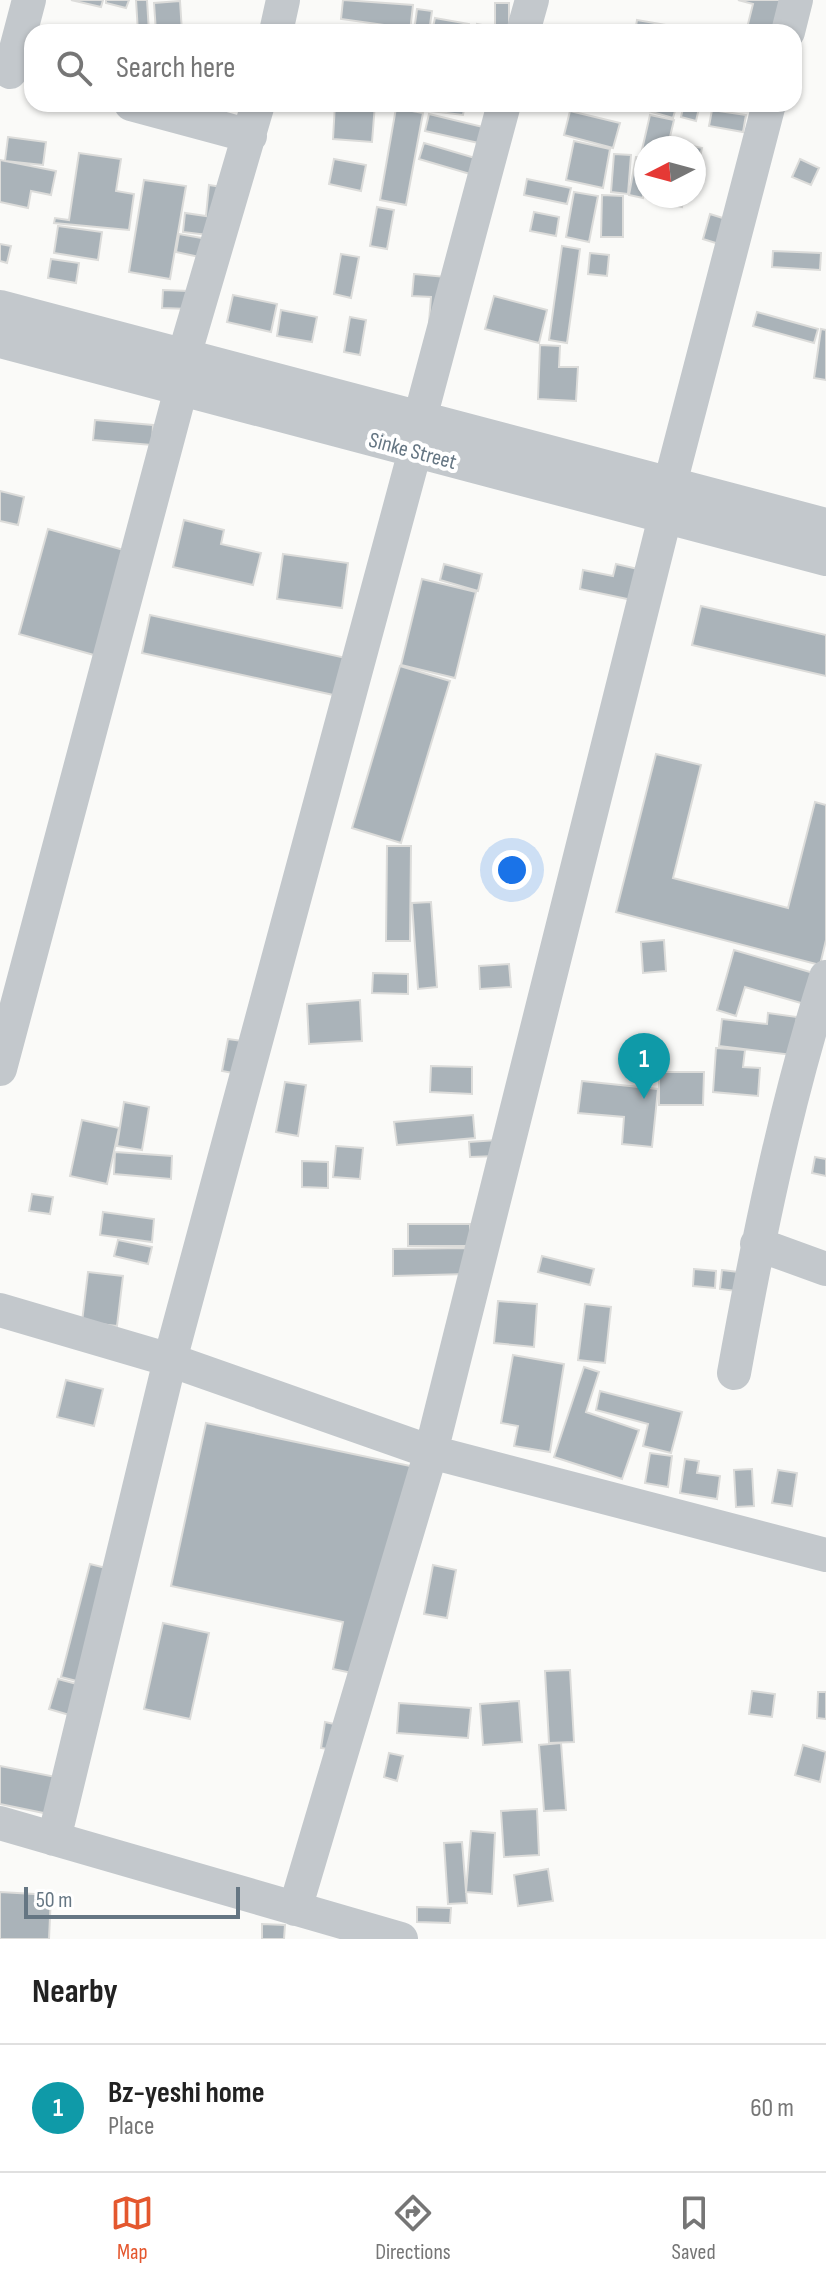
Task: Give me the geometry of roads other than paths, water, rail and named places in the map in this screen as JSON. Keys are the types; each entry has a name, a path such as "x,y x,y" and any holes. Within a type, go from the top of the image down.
{"street":[{"path":"24,24 29,0"},
{"path":"278,24 283,0"},
{"path":"525,24 532,0"},
{"path":"790,24 796,0"},
{"path":"14,73 24,24"},
{"path":"0,1069 183,372 254,120 192,112"},
{"path":"54,1839 170,1360 502,112"},
{"path":"295,1909 431,1452 767,112"},
{"name":"Sinke Street","path":"0,307 183,372 417,434 668,500 826,525"},
{"name":"Sinke Street","path":"0,341 183,372"},
{"name":"Sinke Street","path":"668,500 826,559"},
{"path":"734,1373 757,1244 799,1065 826,977"},
{"path":"757,1244 826,1269"},
{"path":"0,1310 170,1360 431,1452 826,1555"},
{"path":"0,1823 401,1939"}],"place":[{"name":"Bz-yeshi home","path":"644,1099"}]}
